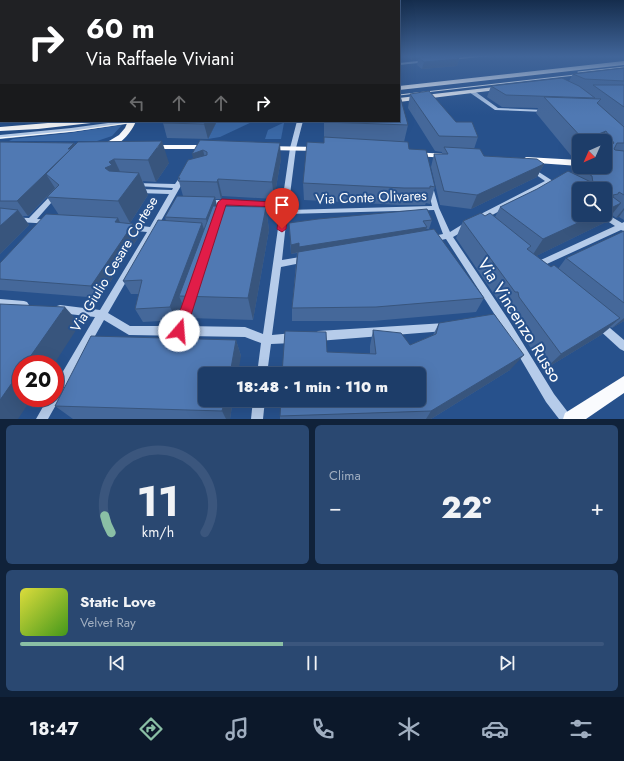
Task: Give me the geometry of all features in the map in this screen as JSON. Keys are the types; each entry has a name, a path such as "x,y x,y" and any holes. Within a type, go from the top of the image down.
{"main road":[{"path":"400,88 511,76"},
{"path":"400,100 508,87"},
{"path":"0,130 82,122"},
{"path":"122,147 103,146 120,138 129,128 132,122"},
{"path":"145,147 198,150 215,148"},
{"path":"254,148 332,150"},
{"path":"408,154 424,158 453,156"},
{"path":"516,159 572,163"},
{"path":"571,419 624,384"}],"street":[{"path":"471,91 497,109 553,111"},
{"path":"38,127 57,122"},
{"path":"0,137 71,130 125,122"},
{"path":"263,367 293,148 300,122"},
{"path":"516,159 562,188"},
{"name":"Via Giulio Cesare Cortese","path":"64,380 102,314 156,230 173,201 176,189 189,171"},
{"name":"Via Vincenzo Russo","path":"428,177 436,208 448,236 505,322 550,398 566,419"},
{"path":"425,240 448,236 479,222 550,181"},
{"path":"128,187 176,189"},
{"path":"32,220 62,188"},
{"name":"Via Conte Olivares","path":"200,202 222,202 285,208 436,208"},
{"path":"216,220 222,202"},
{"path":"0,219 51,222 37,233"},
{"path":"612,220 623,226"},
{"path":"532,267 623,226"},
{"path":"115,227 156,230"},
{"path":"277,264 316,258"},
{"path":"179,331 192,293"},
{"path":"0,303 31,306"},
{"path":"47,308 102,314 129,330 245,332 266,340 457,326"},
{"path":"595,321 624,346"},
{"path":"481,324 505,322"},
{"name":"Via Giulio Cesare Cortese","path":"42,419 49,407"},
{"path":"257,419 258,407"}],"shaded area":[{"path":"216,122 252,122 220,137 208,139"},
{"path":"283,123 281,139 265,139 268,130"},
{"path":"122,125 112,136 97,141 9,141 13,139 70,133"}],"building":[{"path":"577,76 624,76 624,81 585,79"},
{"path":"562,78 579,86 595,98 506,95 491,86"},
{"path":"593,85 624,85 624,107"},
{"path":"429,91 456,122 472,122 478,137 439,136 410,94"},
{"path":"400,96 408,125 324,122 400,122"},
{"path":"544,97 601,99 597,103 624,127 624,143 617,143 614,149 624,151 624,195 619,192 618,194 613,195 613,197 621,203 612,208 612,182 593,182 592,176 589,174 612,174 612,144 614,143 612,140 612,134 608,134 606,131 599,134 578,134"},
{"path":"164,122 205,122 204,124"},
{"path":"324,137 408,142 409,149 426,150 435,187 404,188 303,183 307,142 324,143"},
{"path":"200,140 280,143 272,182 218,179 217,182 178,181 180,178 178,178 188,160 207,155 207,152 203,150 192,154"},
{"path":"162,141 148,160 114,159 109,162 112,165 105,168 109,171 139,173 118,201 47,197 59,185 46,174 78,142"},
{"path":"0,142 74,143 68,149 71,149 17,201 0,201"},
{"path":"444,147 480,149 484,156 537,159 544,164 477,195 444,191 434,154 448,154"},
{"path":"568,171 591,182 572,182 572,222 580,222 543,239 500,207 537,189"},
{"path":"177,196 215,197 206,219 165,217"},
{"path":"213,206 266,207 248,298 179,296"},
{"path":"0,208 18,210 0,226"},
{"path":"427,209 432,220 423,221 427,227 299,247 299,243 291,245 289,223"},
{"path":"481,213 485,216 490,213 531,246 527,249 551,267 554,265 620,318 561,354 519,297 518,292 515,292 463,221"},
{"path":"46,214 118,218 115,222 133,224 91,286 0,279 0,263"},
{"path":"158,220 202,223 170,307 135,309 142,280 123,281"},
{"path":"434,229 484,298 376,307 292,308 298,252"},
{"path":"624,231 624,303 566,258"},
{"path":"0,304 65,307 31,355 12,355 12,383 0,400"},
{"path":"494,314 524,355 431,411 280,416 281,407 426,407 426,367 282,367 285,331 326,332 327,352 376,354 373,330 401,333 410,345 436,334 439,323"},
{"path":"91,336 236,340 231,367 198,367 198,407 223,407 222,411 64,406 64,388"}],"tram line":[{"path":"400,95 570,76"},
{"path":"0,138 74,131 134,122"}],"route":[{"path":"179,331 222,202 285,205 282,229"}]}
